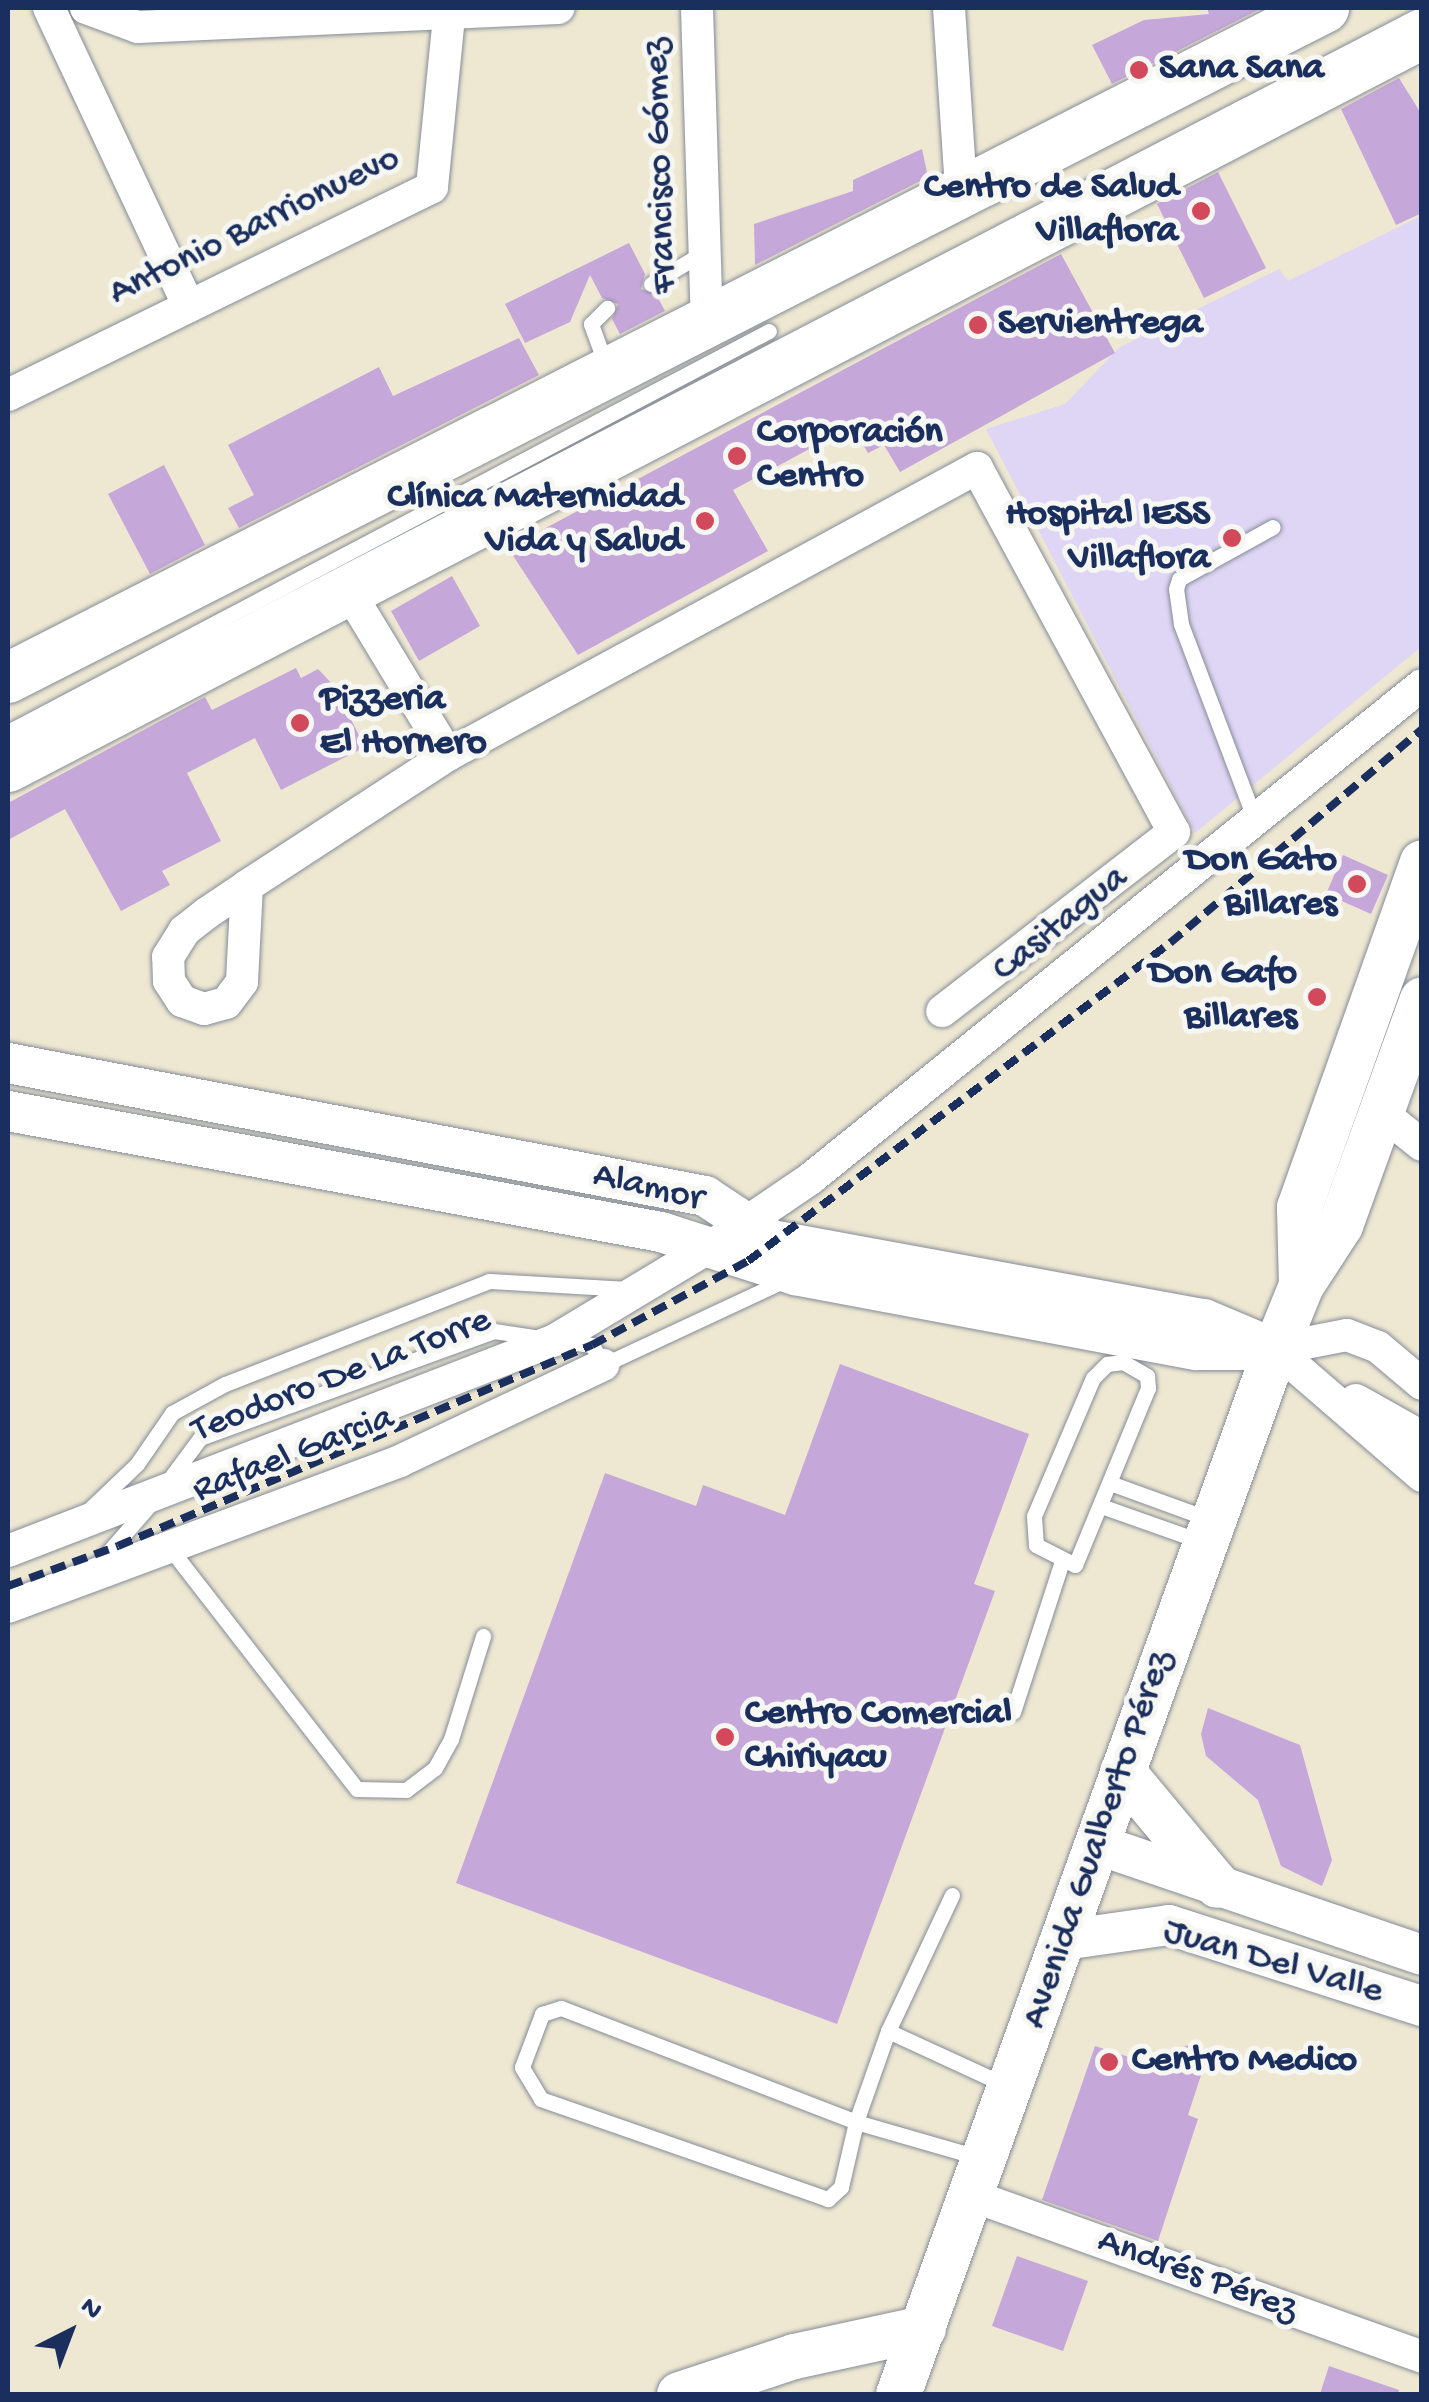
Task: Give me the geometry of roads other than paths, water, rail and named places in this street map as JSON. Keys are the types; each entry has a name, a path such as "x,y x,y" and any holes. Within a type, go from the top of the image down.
{"main road":[{"path":"8,678 1324,8"},
{"path":"8,768 1413,31"},
{"name":"Avenida Gualberto Pérez","path":"1301,1285 1299,1207 1422,862"},
{"name":"Avenida Gualberto Pérez","path":"898,2394 980,2178 1275,1350 1301,1285 1340,1225 1422,999"},
{"path":"1122,1771 1217,1885"},
{"path":"679,2394 794,2356 923,2328"}],"street":[{"path":"50,8 187,302"},
{"path":"86,8 140,17 559,8"},
{"name":"Francisco Gómez","path":"697,8 707,322"},
{"path":"949,8 961,191"},
{"name":"Antonio Barrionuevo","path":"8,395 187,302 432,187 450,10"},
{"path":"247,886 448,756 977,468 1174,832 942,1011"},
{"path":"348,590 448,756"},
{"name":"Casitagua","path":"748,1223 1422,685"},
{"name":"Alamor","path":"8,1063 705,1196 772,1240 1204,1319 1275,1350"},
{"name":"Alamor","path":"8,1111 710,1247 795,1275 1197,1350 1275,1350 1347,1336 1378,1347 1422,1384"},
{"path":"1382,1113 1422,1146"},
{"name":"Teodoro De La Torre","path":"8,1551 162,1488 555,1340 748,1223"},
{"path":"1275,1350 1422,1437"},
{"path":"1275,1350 1422,1476"},
{"name":"Rafael Garcia","path":"8,1607 400,1461 603,1364"},
{"name":"Juan Del Valle","path":"1096,1844 1422,1955"},
{"name":"Juan Del Valle","path":"1064,1940 1170,1926 1422,2006"},
{"name":"Andrés Pérez","path":"980,2178 1422,2357"}],"lane":[{"path":"650,284 704,252"},
{"path":"607,308 591,324 608,370"},
{"path":"8,732 768,331"},
{"path":"1254,820 1181,624 1176,589 1179,580 1273,527"},
{"path":"555,1340 592,1345 603,1364 795,1275"},
{"name":"Teodoro De La Torre","path":"69,1529 137,1464 172,1413 225,1384 489,1281 638,1290"},
{"path":"1123,1362 1147,1376 1148,1388 1100,1506 1075,1565 1036,1545 1034,1516 1093,1378 1108,1364 1123,1362"},
{"path":"1110,1483 1208,1532"},
{"path":"81,1580 118,1546 162,1488"},
{"path":"1100,1506 1208,1532"},
{"path":"169,1547 356,1788 373,1793 406,1790 434,1768 451,1739 483,1636"},
{"path":"1013,1712 1062,1560"},
{"path":"952,1894 888,2031 856,2122 840,2187 828,2199 541,2099 522,2067 542,2014 562,2008 856,2122 980,2178"},
{"path":"888,2031 1012,2088"}],"railway":[{"path":"8,1586 118,1546 592,1345 748,1261 1170,943 1422,729"}],"place":[{"name":"Sana Sana","path":"1139,70"},
{"name":"Centro de Salud Villaflora","path":"1201,211"},
{"name":"Servientrega","path":"978,325"},
{"name":"Corporación Centro","path":"737,456"},
{"name":"Clínica Maternidad Vida y Salud","path":"705,521"},
{"name":"Hospital IESS Villaflora","path":"1232,538"},
{"name":"Pizzeria El Hornero","path":"300,723"},
{"name":"Don Gato Billares","path":"1357,884"},
{"name":"Don Gafo Billares","path":"1317,997"},
{"name":"Centro Comercial Chiriyacu","path":"725,1737"},
{"name":"Centro Medico","path":"1109,2062"}]}
